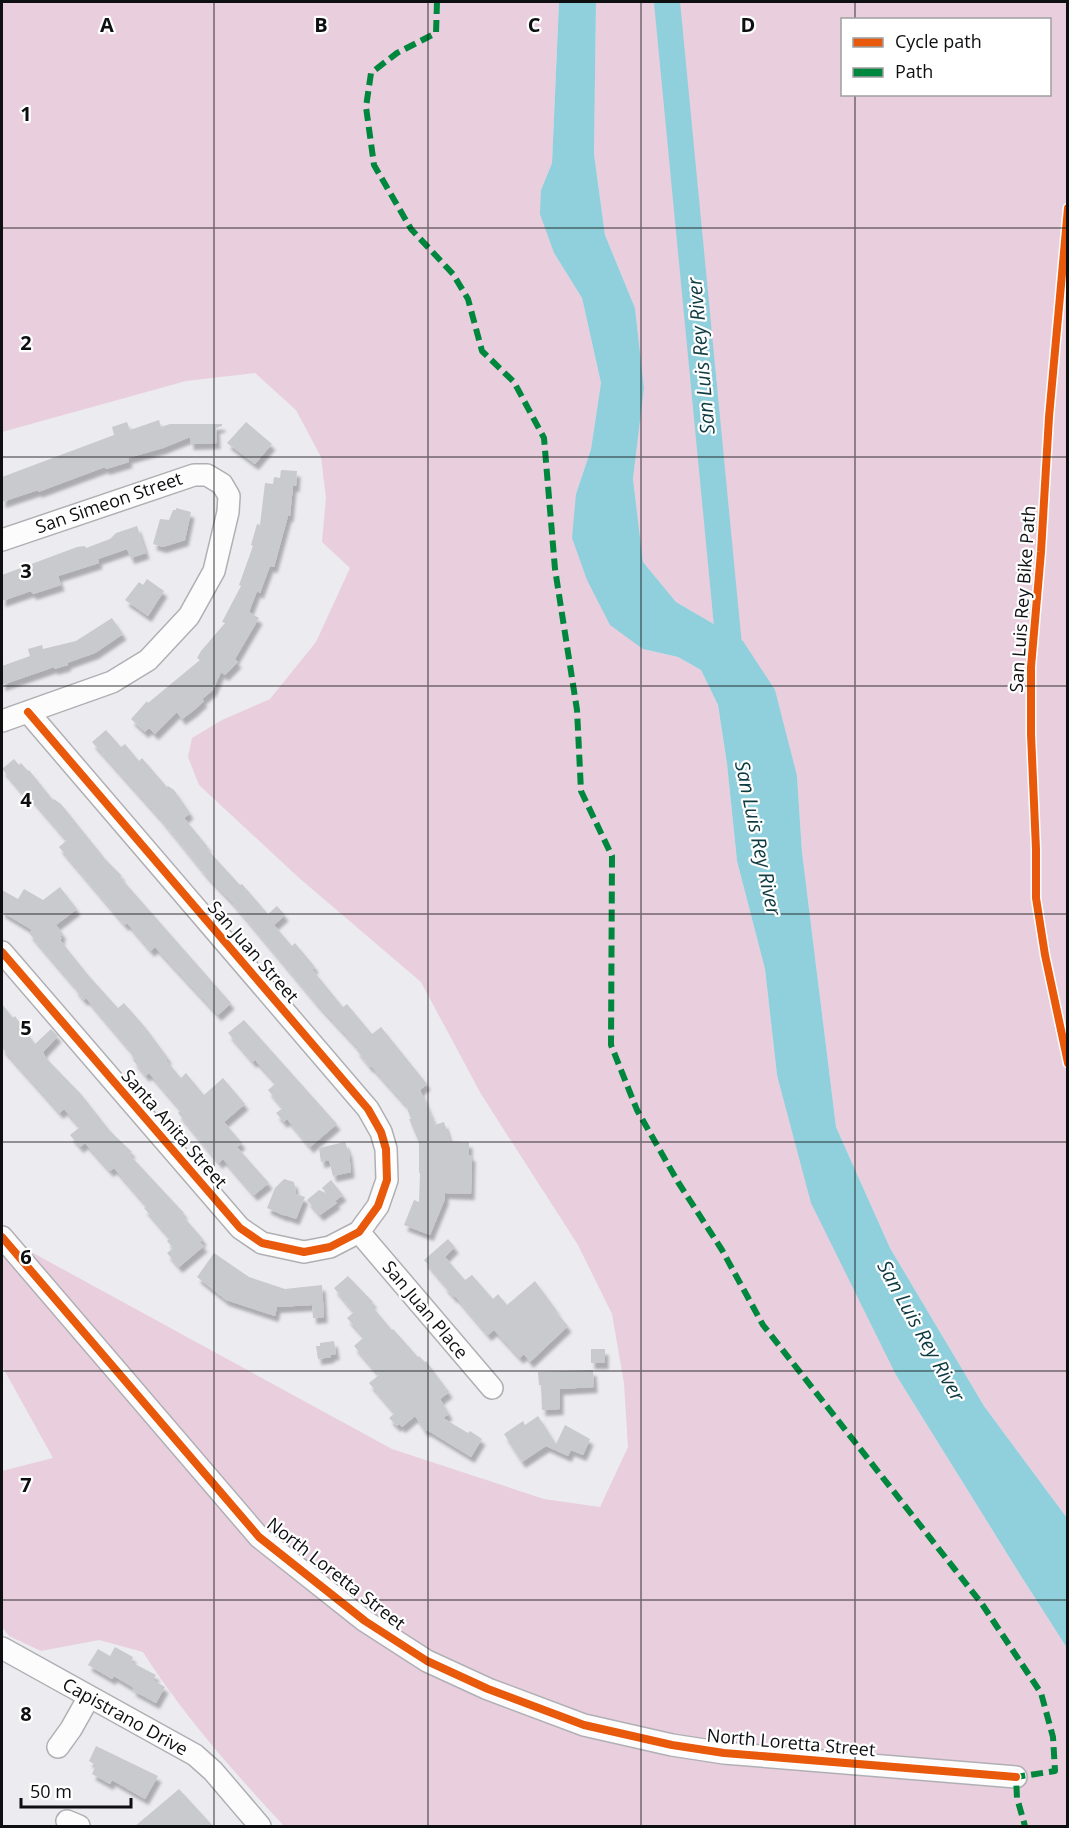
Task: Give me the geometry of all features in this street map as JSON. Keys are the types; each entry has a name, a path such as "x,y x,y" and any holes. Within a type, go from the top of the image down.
{"street":[{"name":"San Simeon Street","path":"2,540 194,475 207,476 222,484 230,496 214,571 189,616 148,660 112,682 28,712"},
{"path":"2,721 28,712"},
{"name":"San Juan Street","path":"28,712 368,1109 381,1132 386,1149 387,1180 378,1206 359,1232"},
{"name":"Santa Anita Street","path":"2,952 240,1228 262,1243 304,1252 330,1246 359,1232"},
{"name":"San Juan Place","path":"359,1232 492,1388"},
{"name":"North Loretta Street","path":"2,1237 259,1537 365,1621 428,1661 488,1689 584,1725 672,1745 724,1754 1016,1777"},
{"name":"Capistrano Drive","path":"2,1648 195,1755 213,1771 261,1827"},
{"path":"58,1747 89,1697"}],"shaded area":[{"path":"2,2 559,2 552,163 541,190 554,253 582,298 601,383 591,449 576,494 643,649 678,657 701,670 718,705 727,764 737,861 765,969 777,1075 896,1375 1067,1648 1067,1826 284,1826 192,1721 143,1652 99,1640 41,1651 9,1636 2,1627 2,1471 53,1458 2,1366 2,1236 392,1449 544,1499 600,1507 628,1447 624,1383 612,1314 578,1245 481,1094 421,982 298,877 199,785 188,757 192,738 222,720 270,699 316,642 350,568 322,542 326,498 321,457 296,410 255,373 186,381 2,432"},
{"path":"596,2 1067,2 1067,1518 984,1406 890,1248 836,1127 802,852 797,776 743,641 676,602 643,562 633,479 644,388 635,308 605,235 594,154"}],"water":[{"path":"559,2 596,2 594,154 605,235 635,308 644,388 633,479 643,562 676,602 743,641 775,690 797,776 802,852 836,1127 890,1248 984,1406 1067,1518 1067,1648 896,1375 811,1203 777,1075 765,969 737,861 727,764 718,705 701,670 678,657 643,649 610,625 587,580 572,538 576,494 591,449 601,383 582,298 554,253 540,214 541,190 552,163"}],"building":[{"path":"159,420 161,427 170,424 222,424 222,426 216,428 217,443 190,444 190,437 128,458 129,462 106,469 105,467 38,492 38,490 2,502 2,477 114,435 112,427 127,422 130,430"},
{"path":"246,422 272,444 255,464 227,443"},
{"path":"281,470 297,471 290,516 288,516 274,567 270,566 260,593 257,591 249,612 259,618 235,659 238,662 225,675 221,672 213,690 193,711 182,719 177,712 155,734 149,728 145,732 131,719 147,701 148,703 200,660 197,658 201,651 225,623 222,622 241,586 239,585 253,546 251,545 257,524 260,525 265,483 273,484 274,477 280,478"},
{"path":"176,508 191,512 185,540 163,547 153,544 160,519 169,520"},
{"path":"137,526 146,553 131,558 127,549 98,559 99,563 58,576 61,585 33,594 31,591 2,601 2,575 77,547 85,546 86,548 110,539 116,533"},
{"path":"147,579 164,591 148,616 125,600 139,582 143,585"},
{"path":"112,618 123,634 95,653 67,663 68,665 54,669 54,667 2,685 2,666 30,656 28,649 42,645 43,649 76,641"},
{"path":"106,730 121,747 125,744 139,761 142,758 167,787 174,790 190,813 184,818 208,847 206,848 268,914 277,906 285,915 274,925 292,946 295,943 315,967 312,969 343,1007 347,1004 372,1034 381,1027 427,1084 420,1090 435,1125 444,1122 450,1141 469,1142 469,1155 472,1155 471,1194 445,1193 445,1199 430,1235 404,1225 414,1200 419,1202 420,1173 419,1142 409,1119 411,1119 406,1105 370,1067 356,1049 358,1048 318,1005 160,818 92,742"},
{"path":"14,759 19,765 21,763 29,770 53,800 61,804 106,860 122,876 120,877 231,1003 218,1015 155,947 151,951 127,923 125,925 59,847 67,840 2,769"},
{"path":"60,887 77,909 56,925 63,934 60,940 89,976 118,1008 124,1003 145,1027 168,1058 166,1060 181,1078 186,1073 204,1095 223,1078 245,1104 224,1122 242,1143 237,1147 269,1183 254,1195 223,1159 219,1163 178,1113 181,1110 149,1073 146,1076 133,1060 135,1059 130,1050 86,998 84,1000 29,933 32,930 2,912 2,890 18,899 24,889 43,900"},
{"path":"2,1004 13,1018 15,1016 35,1044 51,1029 58,1036 43,1052 46,1058 81,1094 110,1131 132,1152 129,1154 184,1213 182,1215 203,1239 200,1242 204,1246 179,1267 167,1253 173,1248 167,1241 170,1238 144,1208 147,1206 114,1168 110,1171 85,1143 80,1147 70,1135 80,1127 64,1109 60,1113 2,1048"},
{"path":"244,1020 337,1124 310,1147 287,1119 284,1122 276,1113 283,1108 268,1090 276,1083 255,1060 253,1062 228,1033"},
{"path":"345,1142 351,1172 333,1176 329,1160 321,1162 319,1148"},
{"path":"284,1179 294,1182 296,1194 305,1197 296,1219 267,1208 275,1188"},
{"path":"331,1180 343,1195 335,1201 337,1203 320,1215 307,1200 319,1190 326,1193 322,1188"},
{"path":"448,1239 455,1247 445,1257 465,1280 472,1275 493,1299 498,1294 507,1305 535,1281 568,1326 530,1362 524,1354 520,1358 494,1330 488,1335 424,1260"},
{"path":"214,1253 249,1277 285,1289 322,1285 324,1317 313,1318 312,1305 277,1307 275,1316 226,1300 197,1277"},
{"path":"348,1276 373,1302 371,1304 392,1330 418,1357 426,1361 449,1392 440,1399 449,1414 443,1418 482,1439 471,1457 427,1430 425,1431 415,1416 402,1427 399,1424 397,1426 389,1418 395,1413 369,1383 379,1375 354,1346 364,1337 347,1318 354,1312 334,1288"},
{"path":"334,1341 336,1354 318,1359 316,1346 320,1346 320,1343"},
{"path":"591,1349 605,1349 605,1363 591,1363"},
{"path":"593,1370 594,1387 560,1389 560,1409 542,1410 538,1372"},
{"path":"538,1416 556,1444 565,1425 590,1439 583,1455 571,1450 568,1456 546,1446 522,1462 504,1434 523,1421 525,1425"},
{"path":"115,1647 133,1657 131,1662 156,1675 153,1680 165,1687 156,1703 132,1690 134,1688 114,1676 112,1679 88,1665 98,1649 110,1656"},
{"path":"96,1746 158,1776 145,1799 112,1780 110,1784 92,1774 96,1765 89,1761"},
{"path":"179,1789 214,1827 134,1827 166,1800"}],"waterway":[{"name":"San Luis Rey River","path":"667,2 731,667"}],"marked path":[{"path":"437,2 436,33 397,53 371,73 366,107 374,165 411,229 453,274 468,299 482,351 514,382 544,438 555,569 577,710 581,791 612,856 611,1045 637,1110 678,1182 722,1250 763,1325 982,1604 1041,1693 1053,1737 1055,1771 1016,1777 1017,1798 1025,1826"}],"cycle path":[{"name":"San Luis Rey Bike Path","path":"1068,208 1049,417 1031,667 1036,898 1045,955 1068,1063"},
{"path":"2,952 240,1228 262,1243 304,1252 330,1247 359,1232 378,1206 387,1180 386,1149 381,1132 368,1109 28,712"},
{"path":"2,1237 259,1537 365,1621 427,1661 488,1689 584,1725 672,1745 724,1753 1016,1777"}]}
